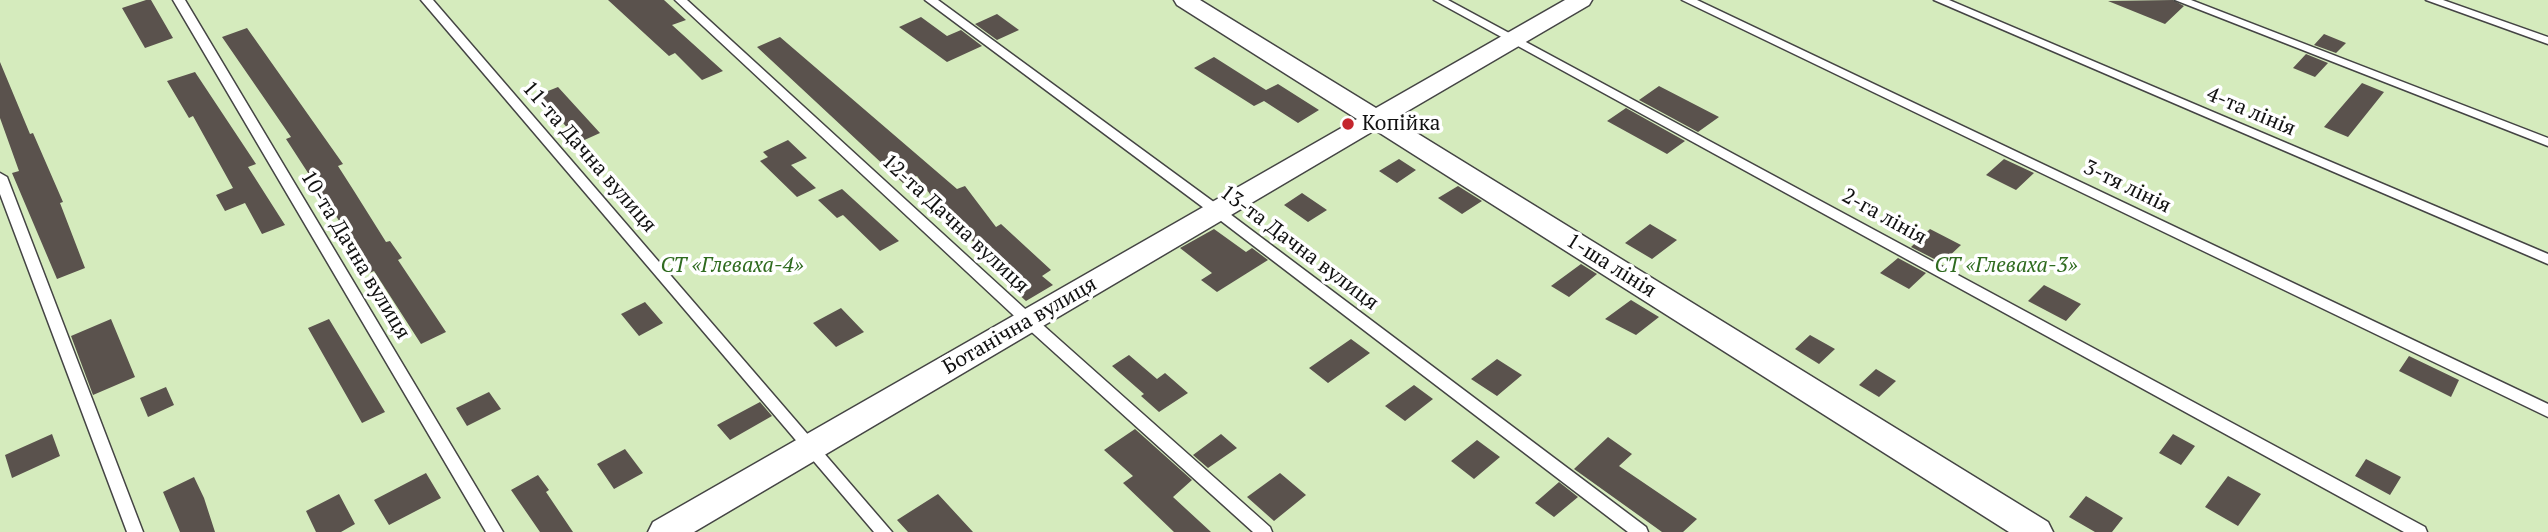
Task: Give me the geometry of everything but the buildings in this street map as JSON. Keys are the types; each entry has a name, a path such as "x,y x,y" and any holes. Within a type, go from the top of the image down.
{"street":[{"name":"1-ша лінія","path":"1185,0 2036,532"},
{"name":"Ботанічна вулиця","path":"665,532 1581,0"}],"lane":[{"name":"10-та Дачна вулиця","path":"179,0 495,532"},
{"name":"11-та Дачна вулиця","path":"427,0 884,532"},
{"name":"12-та Дачна вулиця","path":"681,0 1030,322 1264,532"},
{"name":"13-та Дачна вулиця","path":"931,0 1217,211 1640,532"},
{"name":"2-га лінія","path":"1440,0 2418,532"},
{"name":"3-тя лінія","path":"1688,0 2548,411"},
{"name":"4-та лінія","path":"1940,0 2548,259"},
{"path":"2181,0 2548,142"},
{"path":"2432,0 2548,41"},
{"path":"0,177 135,532"}],"green space":[{"path":"0,0 2548,0 2548,532 0,532"}],"place":[{"name":"Копійка","path":"1348,124"}],"park label":[{"name":"СТ «Глеваха-4»","path":"732,266"},
{"name":"СТ «Глеваха-3»","path":"2006,266"}]}
